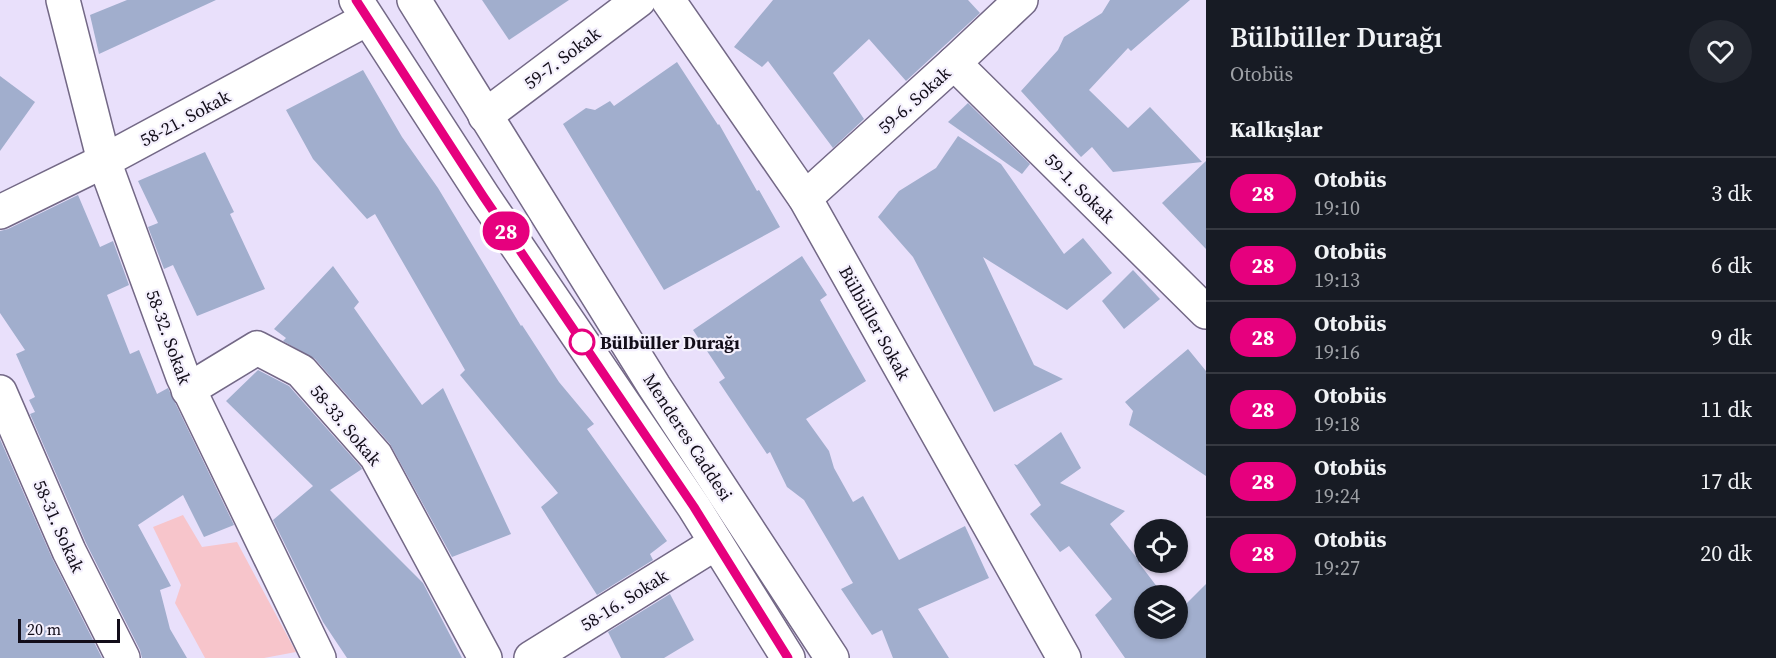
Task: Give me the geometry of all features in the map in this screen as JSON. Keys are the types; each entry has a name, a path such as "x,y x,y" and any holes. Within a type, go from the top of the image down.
{"street":[{"name":"58-32. Sokak","path":"63,0 104,161 188,390 319,658"},
{"name":"Menderes Caddesi","path":"414,0 654,386 832,658"},
{"name":"59-7. Sokak","path":"485,116 639,0"},
{"name":"Bülbüller Sokak","path":"668,0 805,198 1064,658"},
{"name":"59-6. Sokak","path":"805,198 1021,0"},
{"name":"58-21. Sokak","path":"0,212 104,161 362,10"},
{"name":"Menderes Caddesi","path":"362,10 483,196 694,507 788,658"},
{"name":"59-1. Sokak","path":"954,63 1206,312"},
{"name":"58-33. Sokak","path":"188,390 257,348 301,371 376,456 485,658"},
{"name":"58-31. Sokak","path":"0,392 69,551 123,658"},
{"name":"58-16. Sokak","path":"531,658 716,543"}],"shaded area":[{"path":"183,515 202,547 237,542 296,652 264,658 205,658 175,603 181,585 153,527"}],"building":[{"path":"127,0 216,0 99,54 90,15"},
{"path":"482,0 569,0 509,40"},
{"path":"773,0 968,0 980,13 906,81 869,39 833,73 864,119 833,148 768,61 762,67 734,47"},
{"path":"1110,0 1190,0 1131,51 1128,48 1089,90 1128,128 1150,107 1202,162 1113,172 1092,147 1081,157 1021,91 1058,50 1064,37 1102,13"},
{"path":"677,62 719,124 780,227 664,290 563,124 586,108 595,110 610,101 614,106"},
{"path":"363,70 402,137 438,188 521,326 559,382 594,424 587,429 667,541 650,554 653,560 597,595 541,507 558,493 460,375 465,370 375,214 367,219 313,159 286,110"},
{"path":"0,76 35,102 0,151"},
{"path":"968,103 1030,164 1022,174 948,122"},
{"path":"958,136 1001,164 1064,254 1083,238 1112,273 1067,310 983,257 1034,365 1063,379 994,412 913,257 878,217 899,191 936,168"},
{"path":"205,152 234,212 230,214 265,289 197,316 173,265 164,269 148,227 158,223 138,181"},
{"path":"1206,161 1206,249 1162,203"},
{"path":"78,195 100,247 113,241 129,285 107,295 130,354 139,350 157,394 168,388 234,525 204,537 183,495 138,525 171,586 160,590 170,629 187,658 142,658 86,543 30,414 35,412 29,400 35,397 16,354 25,350 0,313 0,231"},
{"path":"802,256 827,295 820,300 866,381 806,419 829,451 834,468 853,502 863,496 899,560 965,526 989,578 918,609 949,658 893,658 882,630 872,635 841,589 853,583 804,500 787,487 770,452 767,454 719,382 725,378 693,330"},
{"path":"333,266 359,302 354,308 422,405 443,388 511,534 452,557 390,444 315,359 283,341 286,338 274,329"},
{"path":"1133,270 1160,299 1124,329 1102,301"},
{"path":"1188,349 1206,371 1206,476 1129,425 1133,411 1125,402"},
{"path":"258,370 289,386 361,467 362,469 330,490 423,583 462,658 347,658 323,622 273,520 313,486 226,401"},
{"path":"1061,432 1081,468 1060,483 1125,511 1110,524 1134,554 1134,573 1147,573 1156,585 1134,585 1134,639 1188,639 1188,602 1206,584 1206,658 1125,658 1095,615 1112,599 1069,546 1060,552 1030,514 1041,505 1014,464 1017,465"},
{"path":"0,439 52,558 102,658 0,658"},
{"path":"670,594 694,640 664,658 621,658 608,632"}],"bus line":[{"name":"28","path":"356,0 483,196 694,507 788,658"}],"place":[{"name":"Bülbüller Durağı","path":"582,342"}]}
